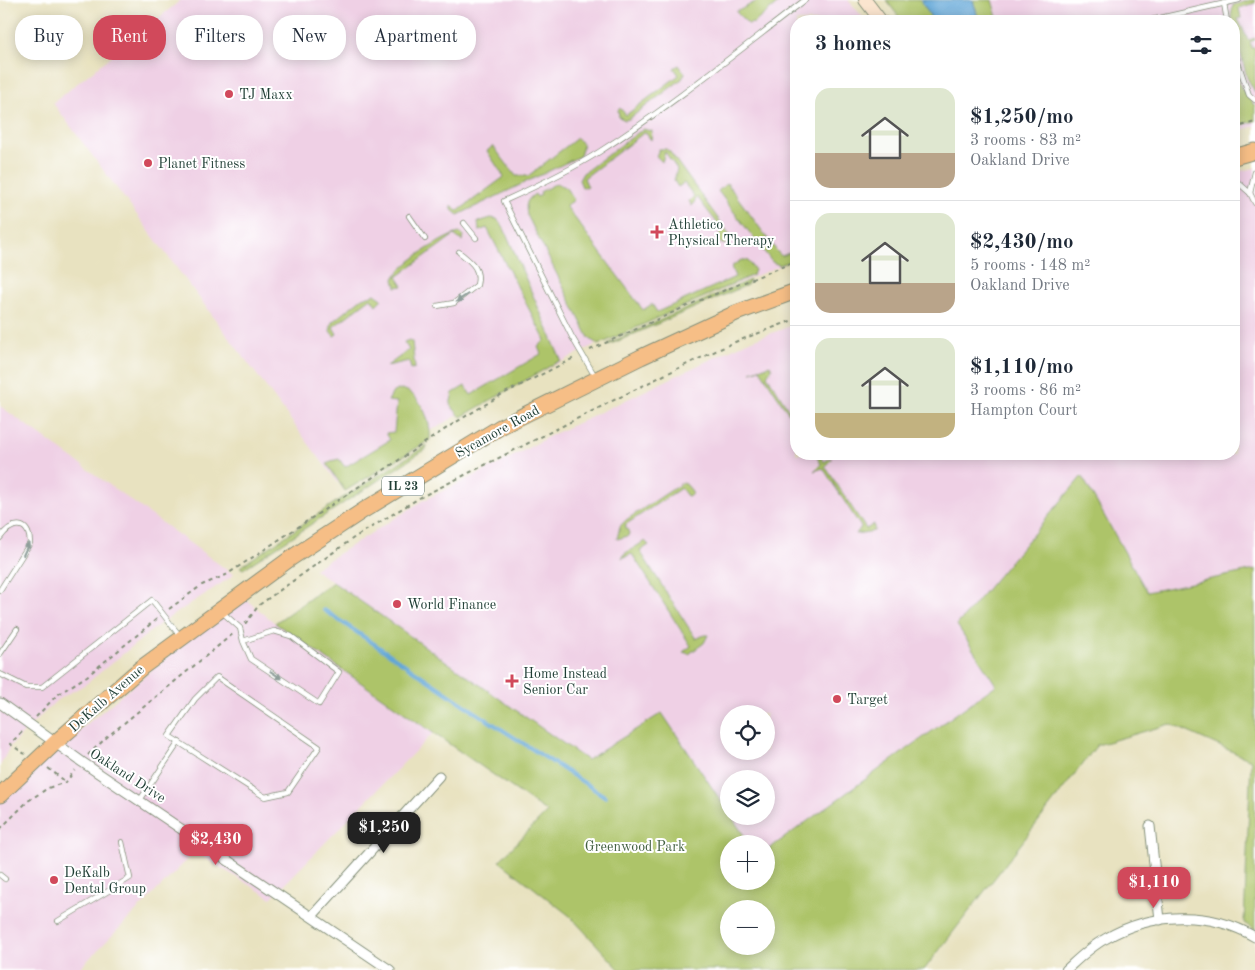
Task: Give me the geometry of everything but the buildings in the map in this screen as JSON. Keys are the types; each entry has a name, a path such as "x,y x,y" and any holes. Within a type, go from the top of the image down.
{"main road":[{"path":"865,0 876,15"},
{"path":"1240,155 1255,151"},
{"name":"Sycamore Road","path":"220,609 299,552 502,426 736,313 790,293"},
{"name":"DeKalb Avenue","path":"0,795 56,742 141,668 220,609"}],"street":[{"name":"Oakland Drive","path":"0,703 82,762 390,970"},
{"path":"312,916 439,776"},
{"path":"1150,826 1160,920"},
{"path":"1066,970 1105,938 1131,927 1160,920 1176,918 1212,920 1236,927 1255,937"}],"lane":[{"path":"596,379 572,337 504,201 549,180 599,152 663,107 805,0"},
{"path":"1173,15 1239,0"},
{"path":"1224,3 1226,15"},
{"path":"1240,69 1249,95 1255,100"},
{"path":"1250,193 1255,172"},
{"path":"1240,184 1250,193 1255,203"},
{"path":"409,216 425,239"},
{"path":"464,223 476,238"},
{"path":"436,306 454,303 477,285 479,276 477,269 459,252"},
{"path":"0,538 9,526 14,525 25,529 30,543 0,590"},
{"path":"0,674 26,687 42,687 152,600 181,637"},
{"path":"220,609 240,628 243,641 251,658 319,704 339,672 291,636 274,631 243,641"},
{"path":"0,654 17,629"},
{"path":"217,677 319,748 288,792 265,797 179,742 169,736 194,699 217,677"},
{"path":"140,800 179,742"},
{"path":"58,921 130,878 122,842"},
{"path":"0,875 5,879"}],"path":[{"path":"1240,126 1255,122"},
{"path":"0,829 41,791 66,782 82,762 107,737 240,628 259,605 355,537 421,497 659,378 735,342 790,321"}],"shaded area":[{"path":"181,0 848,0 861,15 790,15 790,262 608,338 469,409 338,483 53,103 106,60 166,60 166,15 162,15"},
{"path":"886,0 1255,0 1255,126 1240,130 1240,15 897,15"},
{"path":"1255,168 1255,570 1147,592 1082,476 997,685 775,845 775,835 744,835 737,825 775,825 775,770 720,770 720,800 662,714 587,760 314,569 424,500 499,464 548,437 747,342 790,326 790,460 1240,460 1240,171"},
{"path":"0,406 234,575 161,623 86,684 57,700 10,746 0,766"},
{"path":"244,598 275,623 433,733 271,898 195,852 78,970 0,970 0,802 56,750 196,633"}],"green space":[{"path":"759,0 782,0 754,23 748,24 736,12"},
{"path":"886,0 921,0 930,15 897,15"},
{"path":"973,0 992,0 996,15 977,15"},
{"path":"1255,0 1255,3 1239,8 1241,18 1240,18 1240,15 1231,15 1233,5"},
{"path":"1240,23 1248,40 1255,38 1255,40 1250,42 1252,48 1255,48 1255,92 1247,78 1240,51"},
{"path":"679,65 685,73 682,79 629,119 625,120 619,117 618,110 620,108 626,115 679,75 674,68"},
{"path":"1240,84 1255,106 1255,121 1240,125"},
{"path":"643,129 652,131 651,140 645,132 584,178 588,187 582,187 579,180 583,173"},
{"path":"577,138 583,145 580,156 458,215 452,210 452,205 458,211 504,177 487,151 493,146 516,176 528,176"},
{"path":"659,149 666,149 670,152 727,231 730,236 727,244 719,242 721,228 697,197 692,206 689,201 694,196 684,183 678,187 674,181 677,169 665,152 662,162 656,156"},
{"path":"557,183 566,188 574,200 566,206 643,310 652,304 657,312 735,277 731,267 741,260 747,260 755,270 753,275 598,345 589,338 527,215 526,205 528,200 535,194 537,197 541,195 540,192"},
{"path":"727,183 779,254 782,256 790,252 790,262 779,265 772,262 718,191"},
{"path":"491,218 497,219 503,226 561,360 461,417 450,405 453,393 465,386 471,395 541,354 538,347 545,340 487,228 479,231 478,222"},
{"path":"460,233 463,235 462,241 454,235 397,277 403,286 396,287 394,279 404,266 444,239 453,235"},
{"path":"750,280 747,285 611,344 607,344"},
{"path":"375,294 382,299 376,305 371,298 333,327 337,334 334,336 330,331 332,322 362,298"},
{"path":"409,340 412,342 415,368 411,369 409,361 387,366 409,350 404,342"},
{"path":"770,365 772,369 767,375 790,411 790,416 760,369 751,372"},
{"path":"401,389 408,391 414,396 423,409 429,425 430,440 345,491 327,464 339,459 345,467 390,440 386,433 394,432 397,402 388,401 393,392"},
{"path":"427,445 426,449 243,569 240,567 333,504"},
{"path":"819,460 824,462 831,460 825,466 866,529 874,524 874,531 856,534 861,527 823,468 814,471 821,464"},
{"name":"Greenwood Park","path":"1082,476 1147,592 1255,570 1255,930 1244,923 1251,760 1170,724 1097,745 924,970 620,970 570,916 499,861 547,812 275,623 333,582 587,760 662,713 720,800 720,825 737,825 744,835 720,835 720,890 775,890 775,845 996,685 957,625"},
{"path":"682,483 685,483 692,491 691,495 687,496 681,488 625,525 629,533 628,536 617,539 620,526 626,520"},
{"path":"645,541 649,545 640,551 696,639 708,635 704,643 689,654 683,652 691,646 632,554 622,558 624,554"}],"water":[{"path":"921,0 973,0 977,15 930,15"}],"waterway":[{"path":"324,610 472,710 606,797"}],"place":[{"name":"TJ Maxx","path":"229,94"},
{"name":"Planet Fitness","path":"148,163"},
{"name":"Athletico Physical Therapy","path":"657,232"},
{"name":"World Finance","path":"397,604"},
{"name":"Home Instead Senior Car","path":"512,681"},
{"name":"Target","path":"837,699"},
{"name":"DeKalb Dental Group","path":"54,880"}]}
